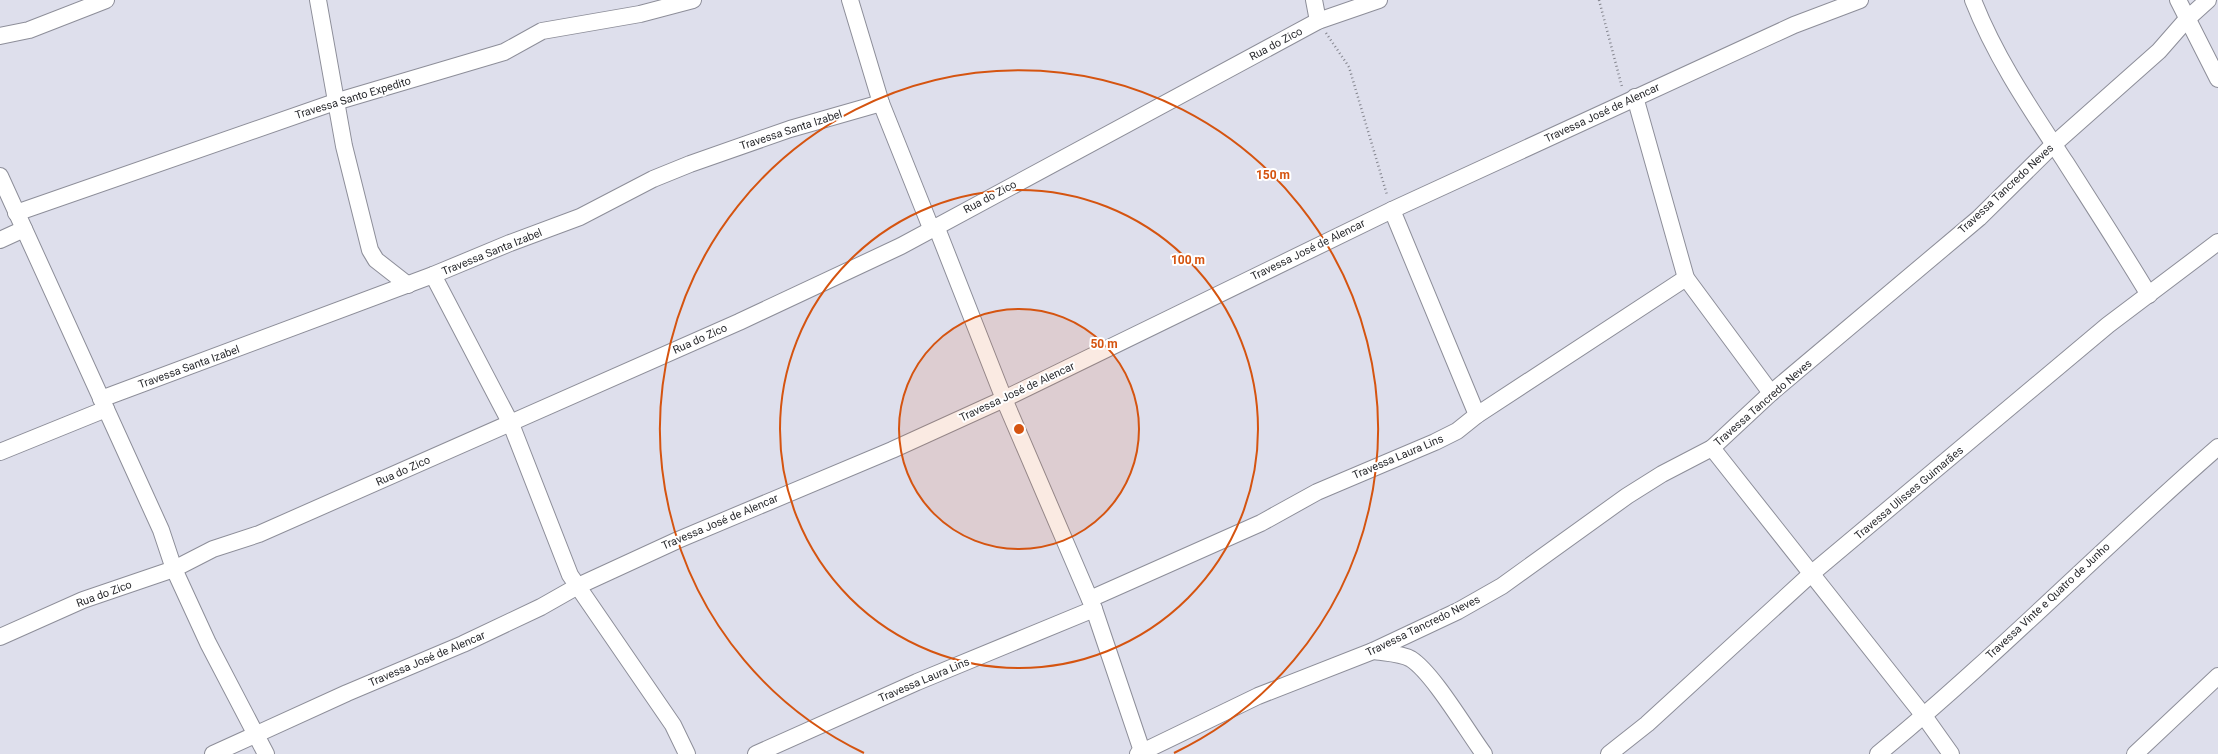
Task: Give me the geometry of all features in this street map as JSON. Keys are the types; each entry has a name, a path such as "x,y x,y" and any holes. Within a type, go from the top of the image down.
{"street":[{"path":"0,36 29,30 106,0"},
{"path":"318,0 335,102 353,185 373,256 408,285"},
{"name":"Travessa Santo Expedito","path":"16,213 335,102 504,52 542,31 573,24 640,14 693,0"},
{"path":"850,0 881,103 934,227 1004,400 1092,604 1141,753"},
{"path":"1314,0 1318,21"},
{"name":"Rua do Zico","path":"0,637 83,600 174,569 213,549 259,534 739,322 901,246 1318,21 1379,0"},
{"name":"Travessa José de Alencar","path":"213,754 257,735 347,692 502,626 541,607 578,586 678,540 892,450 1004,400 1392,210 1630,99 1794,25 1860,0"},
{"path":"1973,0 1996,50 2018,90 2149,295"},
{"path":"2178,0 2218,79"},
{"name":"Travessa Tancredo Neves","path":"1141,753 1198,727 1258,696 1372,650 1458,611 1502,586 1627,496 1662,474 1712,448 1772,393 1979,218 2054,145 2159,51 2174,36 2187,19 2208,0"},
{"path":"1630,99 1686,278 1772,393"},
{"name":"Travessa Santa Izabel","path":"0,452 103,404 408,285 510,243 580,217 653,179 690,164 790,129 881,103"},
{"path":"0,176 158,524 174,569 208,643 266,754"},
{"path":"1392,210 1477,415"},
{"path":"0,240 24,229"},
{"name":"Travessa Ulisses Guimarães","path":"1609,754 1647,724 1811,574 2108,325 2218,242"},
{"path":"433,275 511,424 566,565 578,586 616,639 673,725 687,754"},
{"name":"Travessa Laura Lins","path":"756,754 1092,604 1261,523 1317,492 1436,442 1457,431 1477,415 1686,278"},
{"name":"Travessa Vinte e Quatro de Junho","path":"1878,754 1924,716 2144,511 2218,447"},
{"path":"1712,448 1924,716 1951,754"},
{"path":"1372,650 1406,657 1418,664 1430,678 1484,754"},
{"path":"2135,754 2218,676"}],"path":[{"path":"1599,0 1630,99"},
{"path":"1318,21 1349,67 1392,210"}]}
